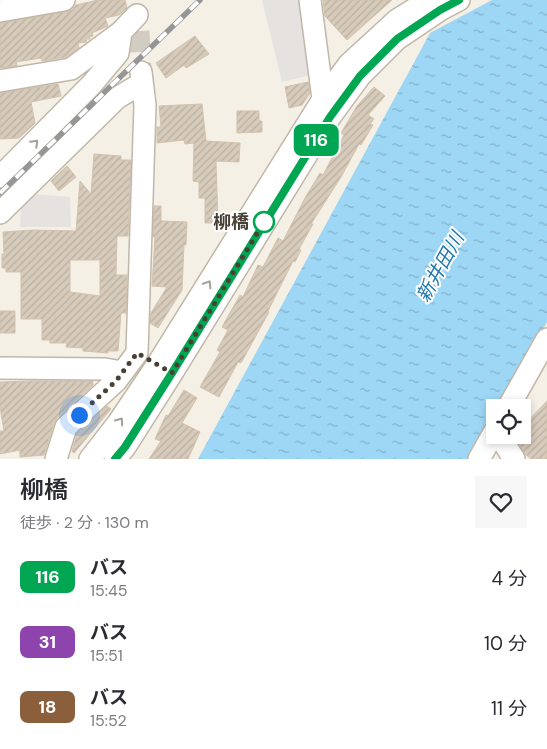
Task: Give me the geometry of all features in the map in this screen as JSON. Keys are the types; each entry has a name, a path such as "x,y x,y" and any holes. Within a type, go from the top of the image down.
{"street":[{"path":"0,11 64,0"},
{"path":"310,0 323,99"},
{"path":"115,459 125,447 165,369 323,99 354,70 397,20 429,0"},
{"path":"90,459 118,423 165,369 330,117 354,70 440,10 459,0"},
{"path":"0,81 71,69 133,19"},
{"path":"0,177 92,84 118,53 133,19"},
{"path":"0,213 117,98 142,78 145,105 137,353 116,381 66,427 56,459"},
{"path":"513,399 547,339"},
{"path":"137,353 165,369"},
{"path":"0,368 105,369 122,372"},
{"path":"479,459 488,444"},
{"path":"505,444 514,459"}],"shaded area":[{"path":"262,0 305,0 315,74 282,82"},
{"path":"33,194 70,197 71,227 20,227 21,206"}],"water":[{"name":"新井田川","path":"448,0 547,0 547,322 504,399 486,399 486,430 469,459 198,459"}],"pier":[{"path":"445,0 492,0 428,34"}],"building":[{"path":"98,0 125,0 127,8 119,15 105,18 108,26 92,33 93,36 89,37 90,39 87,39 86,42 78,43 79,48 66,57 42,61 41,58 16,62 17,66 0,68 0,23 66,12 72,10 76,5"},
{"path":"323,0 392,0 347,40 325,16"},
{"path":"195,36 209,54 186,68 184,65 166,78 156,63"},
{"path":"308,82 310,93 302,105 289,108 285,87"},
{"path":"58,84 61,96 31,102 35,123 19,138 0,139 0,93"},
{"path":"374,87 385,96 368,115 374,119 370,124 373,125 361,145 359,144 341,177 311,224 313,224 299,249 301,250 295,262 293,261 269,312 241,363 238,362 219,397 200,387 220,352 217,350 228,330 222,327 240,295 243,297 258,265 263,267 278,238 283,241 320,173 323,175 344,135 341,133 357,106"},
{"path":"202,104 206,141 240,143 239,162 216,161 218,223 205,223 205,198 199,198 199,182 193,181 194,143 185,144 184,140 157,143 157,127 161,127 159,106"},
{"path":"237,111 259,111 259,121 262,121 262,132 237,133"},
{"path":"94,154 121,156 121,160 131,160 128,236 117,236 116,275 127,275 126,313 121,313 118,351 108,351 108,353 83,351 83,348 66,347 67,343 50,343 50,340 42,340 42,319 21,319 21,272 6,272 6,268 2,268 2,254 4,254 3,232 34,230 76,231 80,181 91,194","holes":["70,260 100,260 100,296 70,292"]},
{"path":"67,166 76,177 59,191 51,181"},
{"path":"154,206 161,206 161,221 187,222 182,290 158,328 150,323 151,313 167,287 152,286 155,237 153,237"},
{"path":"0,311 15,311 15,333 0,333"},
{"path":"93,381 93,385 57,418 44,455 20,457 20,450 0,454 0,431 4,431 0,407 0,382"},
{"path":"184,390 197,398 182,423 200,432 188,459 149,459 161,441 155,439 166,415 168,416"},
{"path":"547,401 547,459 531,459 525,454 519,444 531,444 531,418"},
{"path":"107,406 111,409 74,453 72,451 77,434"}],"tunnel":[{"path":"139,31 141,72"}],"railway":[{"path":"0,193 200,0"}],"bus line":[{"name":"116","path":"115,459 125,447 172,373 330,117 360,76 397,39 440,10 459,0"}],"place":[{"name":"柳橋","path":"264,222"}],"route":[{"path":"79,415 116,381 137,353 172,373 264,222"}]}
